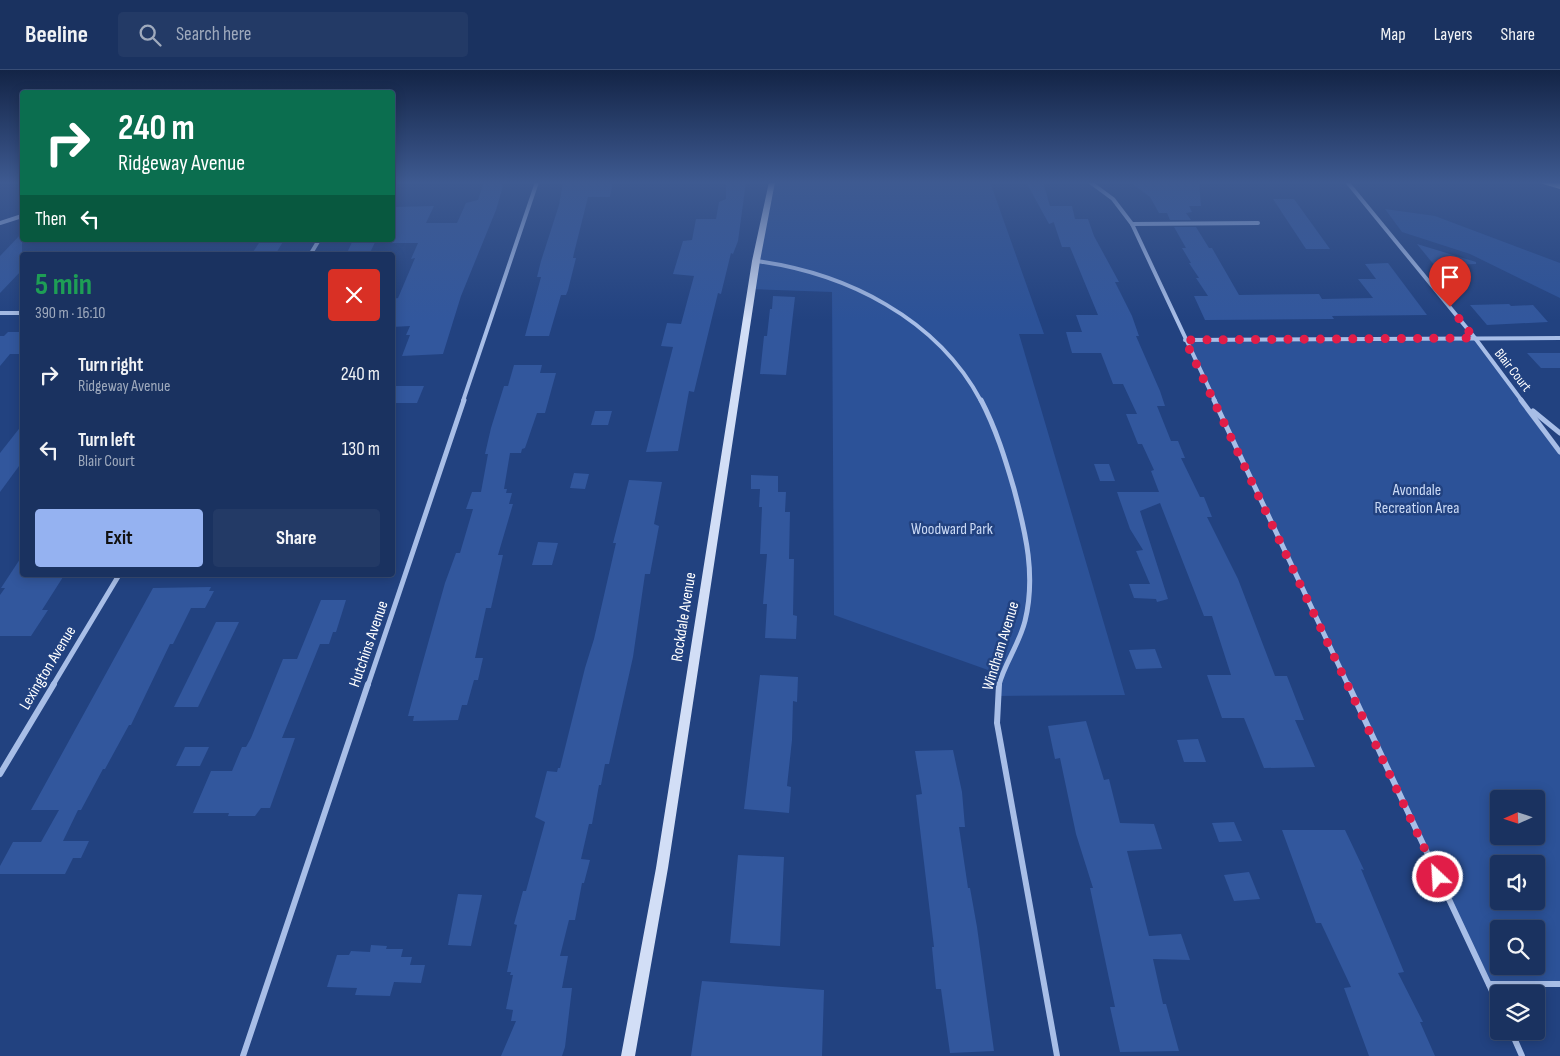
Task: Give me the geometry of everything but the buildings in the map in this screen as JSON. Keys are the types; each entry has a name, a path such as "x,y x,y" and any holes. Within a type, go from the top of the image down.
{"street":[{"name":"Hutchins Avenue","path":"243,1056 522,228"},
{"name":"Rockdale Avenue","path":"628,1056 663,858 763,228"},
{"path":"1134,228 1489,984 1560,984"},
{"name":"Blair Court","path":"1385,228 1474,338 1528,407 1560,452"},
{"name":"Windham Avenue","path":"756,260 802,269 858,289 885,303 920,328 958,366 979,396 1004,451 1028,539 1031,559 1030,587 1024,623 1014,653 1002,675 998,696 997,723 1056,1056"},
{"path":"0,313 20,313"},
{"path":"1185,340 1560,338"},
{"name":"Blair Court","path":"1528,407 1560,433"},
{"name":"Lexington Avenue","path":"0,774 118,577"},
{"path":"1515,1040 1522,1056"}],"green space":[{"name":"Woodward Park","path":"763,228 1006,228 1044,334 1019,334 1125,695 998,696 1002,675 834,615 832,292 752,289"},
{"path":"1399,228 1467,228 1560,263 1560,298 1470,254 1402,232"},
{"name":"Avondale Recreation Area","path":"1475,338 1560,452 1560,984 1489,984 1185,340"}],"route":[{"path":"1438,877 1185,340 1474,338 1450,307"}]}
